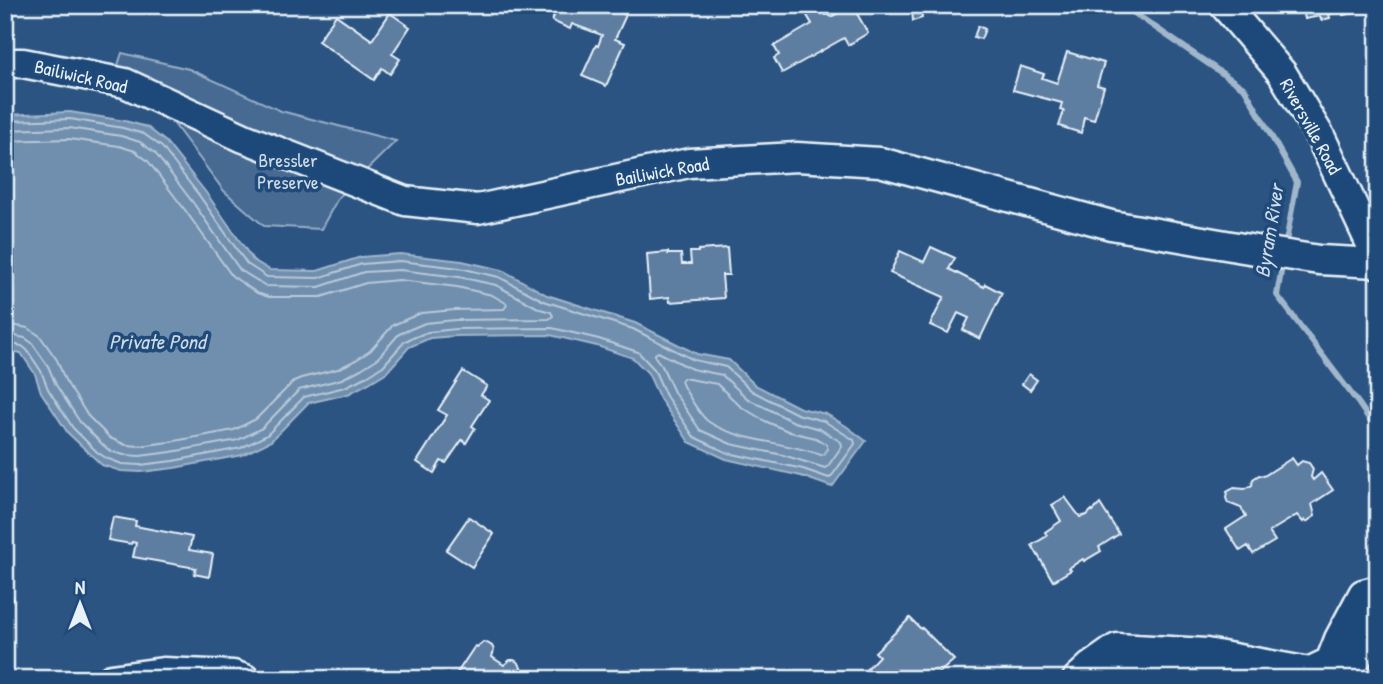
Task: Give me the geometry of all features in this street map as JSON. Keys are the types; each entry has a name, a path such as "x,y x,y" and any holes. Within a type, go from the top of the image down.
{"street":[{"name":"Riversville Road","path":"1224,5 1283,73 1321,138 1378,261"},
{"name":"Bailiwick Road","path":"5,63 23,63 125,83 244,138 405,201 478,209 690,163 797,157 852,160 880,162 1111,225 1319,260 1378,261"},
{"path":"1083,673 1117,648 1206,653 1309,672 1330,662 1363,594 1378,590"},
{"path":"1344,679 1378,612"},
{"path":"1116,679 1131,671 1210,679"},
{"path":"111,679 163,672 233,675 245,679"}],"green space":[{"name":"Bressler Preserve","path":"122,53 189,69 281,111 396,141 338,198 321,229 264,226 224,191 156,100 111,86"}],"water":[{"name":"Private Pond","path":"70,112 147,127 166,142 207,194 253,260 270,270 317,271 361,257 400,254 462,261 502,270 547,295 635,323 697,354 729,360 755,385 800,408 826,414 866,441 832,487 801,476 726,459 689,442 660,399 648,373 633,358 550,335 456,336 430,338 409,347 387,372 369,383 348,394 308,403 271,441 242,455 141,472 121,471 102,465 68,433 41,392 35,374 21,353 5,350 5,115"}],"building":[{"path":"537,5 603,5 626,15 615,39 625,43 606,86 582,76 602,35 572,24 570,29 552,21 554,16 536,9"},
{"path":"820,5 826,15 831,17 852,5 868,33 848,45 844,38 782,73 774,58 779,55 774,46 812,24 802,7"},
{"path":"1302,5 1363,5 1365,11 1343,15 1342,12 1329,14 1330,18 1321,20 1320,16 1305,19"},
{"path":"921,9 922,18 913,21 912,10"},
{"path":"390,13 410,27 392,54 400,59 390,74 382,68 374,80 318,41 336,15 372,40"},
{"path":"978,26 985,29 981,39 974,37"},
{"path":"1067,52 1104,63 1097,85 1104,87 1094,120 1084,117 1081,133 1059,126 1064,111 1060,110 1062,103 1013,90 1020,66 1044,74 1042,78 1057,83"},
{"path":"931,247 955,258 949,269 1002,293 980,339 963,330 969,318 958,313 948,333 930,325 944,297 890,273 900,251 924,262"},
{"path":"727,248 729,275 722,275 724,298 670,302 669,297 650,299 647,254 681,254 682,264 691,264 690,252"},
{"path":"463,371 487,386 481,395 489,400 472,426 475,428 466,443 462,440 446,463 441,461 434,473 417,462 447,415 438,410"},
{"path":"1029,374 1037,380 1030,390 1022,384"},
{"path":"1292,458 1297,465 1302,461 1309,463 1313,469 1313,480 1321,473 1333,490 1312,504 1315,516 1306,522 1297,515 1269,532 1275,541 1253,554 1248,546 1240,551 1226,529 1246,516 1241,508 1228,503 1227,492 1234,488 1245,489 1252,485 1253,479 1259,475 1264,476"},
{"path":"1065,497 1080,517 1087,515 1100,504 1119,534 1099,547 1101,551 1084,561 1083,559 1053,581 1032,545 1047,536 1045,532 1061,521 1052,505"},
{"path":"113,517 136,521 135,526 192,537 189,550 213,554 209,577 194,574 196,568 133,557 136,543 108,540"},
{"path":"469,517 494,534 472,567 446,550"},
{"path":"5,588 14,599 5,606"},
{"path":"910,618 954,660 932,679 871,679 864,672 879,656 875,652"},
{"path":"483,642 492,646 492,657 504,665 510,660 519,663 519,679 453,679 475,646"}],"waterway":[{"name":"Byram River","path":"1113,5 1127,8 1245,89 1297,182 1285,247"},
{"name":"Byram River","path":"1283,261 1277,295 1378,432"}]}
